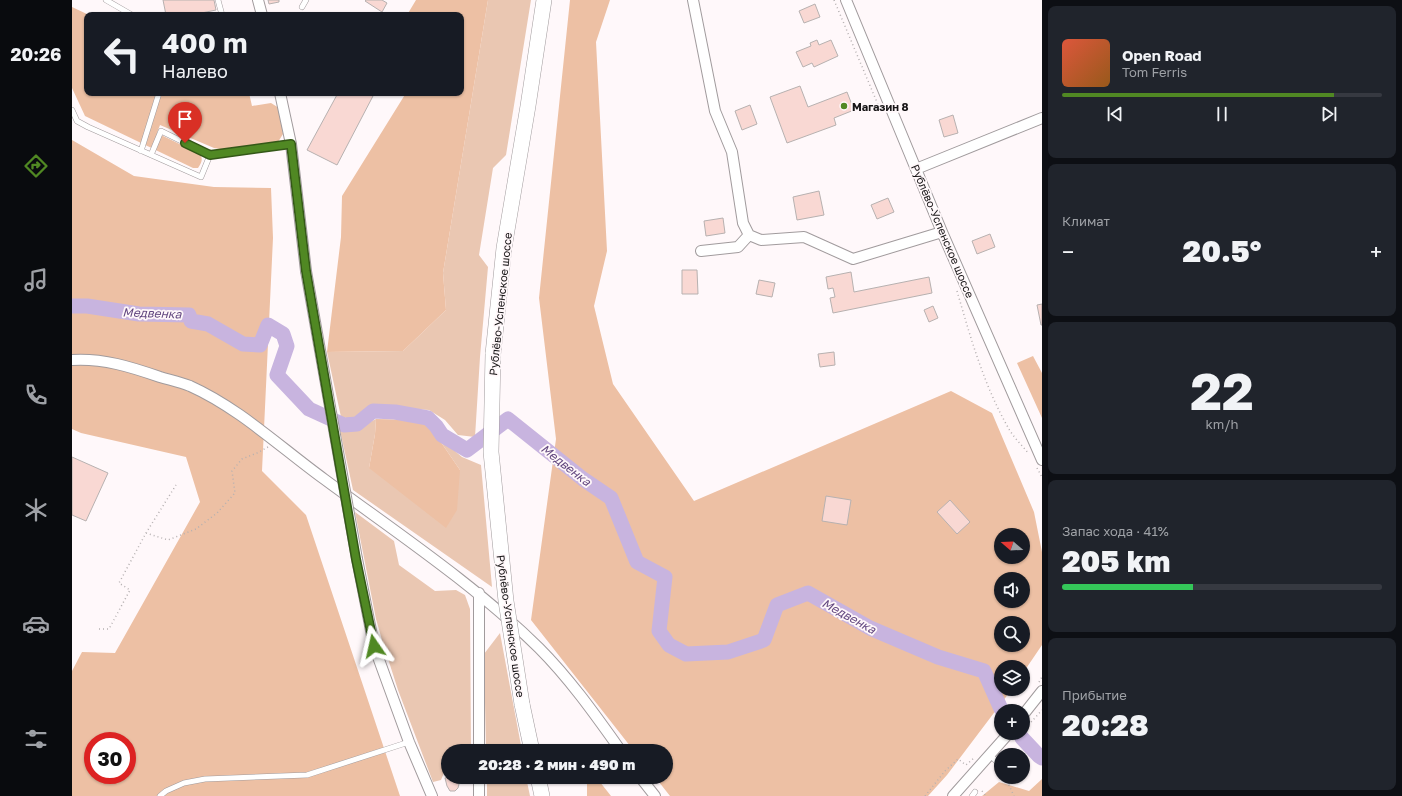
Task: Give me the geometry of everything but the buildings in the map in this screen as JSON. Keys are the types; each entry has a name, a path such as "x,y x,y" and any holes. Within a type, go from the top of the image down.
{"main road":[{"name":"Рублёво-Успенское шоссе","path":"531,744 522,704 506,601 491,452 493,354 504,248 544,0"},
{"path":"539,784 542,796"}],"street":[{"path":"258,0 261,12"},
{"path":"693,0 715,111 732,152 743,223 749,235 761,240 804,237 853,259 942,232"},
{"name":"Рублёво-Успенское шоссе","path":"846,0 1039,463"},
{"path":"281,96 291,144 306,271 356,559 374,646 409,742 432,796"},
{"path":"916,169 1042,118"},
{"path":"701,251 738,246 749,235"},
{"path":"72,360 87,359 122,364 189,386 228,407 479,593 540,649 582,696 616,744"},
{"path":"479,593 479,744"},
{"path":"1030,706 1042,691"},
{"path":"953,796 1003,740"},
{"path":"475,796 478,784"},
{"path":"479,784 479,796"},
{"path":"646,784 655,796"}],"lane":[{"path":"106,0 127,12"},
{"path":"218,0 221,12"},
{"path":"302,7 306,0"},
{"path":"141,151 158,96"},
{"path":"72,110 77,122 201,177 210,155"},
{"path":"152,155 161,131 210,155 291,144"},
{"path":"160,796 166,791 184,783 205,779 307,775 409,742"},
{"path":"990,755 994,759"}],"path":[{"path":"834,0 880,109"},
{"path":"955,284 978,360 996,403 1010,430 1030,456"},
{"path":"147,533 168,540 196,529 217,513 235,493 232,471 242,459 257,453 276,442"},
{"path":"1039,463 1042,477"},
{"path":"99,629 109,629 130,590 119,583 176,485"},
{"path":"1030,723 1042,710"},
{"path":"925,796 945,771 958,759 966,764 975,757"},
{"path":"1008,784 1014,796"}],"shaded area":[{"path":"416,0 488,0 443,273 446,310 403,351 327,352 341,237 342,196 404,96 464,96 464,12 409,12"},
{"path":"488,0 531,0 506,155 493,168 479,255 488,267 475,437 458,435 445,420 429,410 371,406 353,419 341,417 327,352 403,351 446,310 443,273"},
{"path":"570,0 610,0 596,42 607,251 594,306 613,384 694,501 951,391 992,413 1034,512 1042,552 1042,645 1030,663 1030,660 994,660 994,696 1007,696 1001,704 994,704 994,713 947,775 928,796 670,796 661,784 673,784 673,744 628,744 531,620 556,439 539,298"},
{"path":"72,7 84,13 84,96 250,96 252,106 271,103 279,108 283,134 278,142 226,150 214,148 160,125 157,133 200,154 202,159 198,168 193,168 85,116 72,88"},
{"path":"72,140 134,176 214,187 271,188 273,238 262,471 306,515 400,796 72,796 72,671 82,652 115,653 200,502 186,457 81,433 72,429"},
{"path":"1033,356 1042,373 1042,418 1017,363"},
{"path":"376,419 369,468 460,470 436,435 462,457 481,465 492,587 353,490 340,430 356,429"},
{"path":"376,419 422,420 436,435 460,470 457,510 446,528 369,468"},
{"path":"355,512 394,541 399,565 435,591 456,590 465,595 470,609 471,744 441,744 441,780 433,782 398,690 376,619"},
{"path":"500,633 521,744 486,744 484,654"},
{"path":"1042,779 1042,796 982,796 997,784 1006,784 1029,791"},
{"path":"487,784 527,784 530,796 487,796"},
{"path":"587,784 602,784 611,796 587,796"}],"waterway":[{"name":"Медвенка","path":"72,306 87,306 139,314 189,315 191,321 208,324 243,344 260,345 268,325 283,334 287,346 277,375 309,409 344,425 357,424 373,411 395,412 428,418 442,435 467,450 508,419 583,479 611,498 637,562 665,577 659,631 669,645 686,654 728,652 764,640 777,605 808,593 870,628 938,657 984,671 999,704"},
{"name":"Медвенка","path":"1024,740 1042,758"}],"place":[{"name":"Магазин 8","path":"844,106"}],"route":[{"path":"185,143 210,155 291,144 306,271 356,559 374,646"}]}
